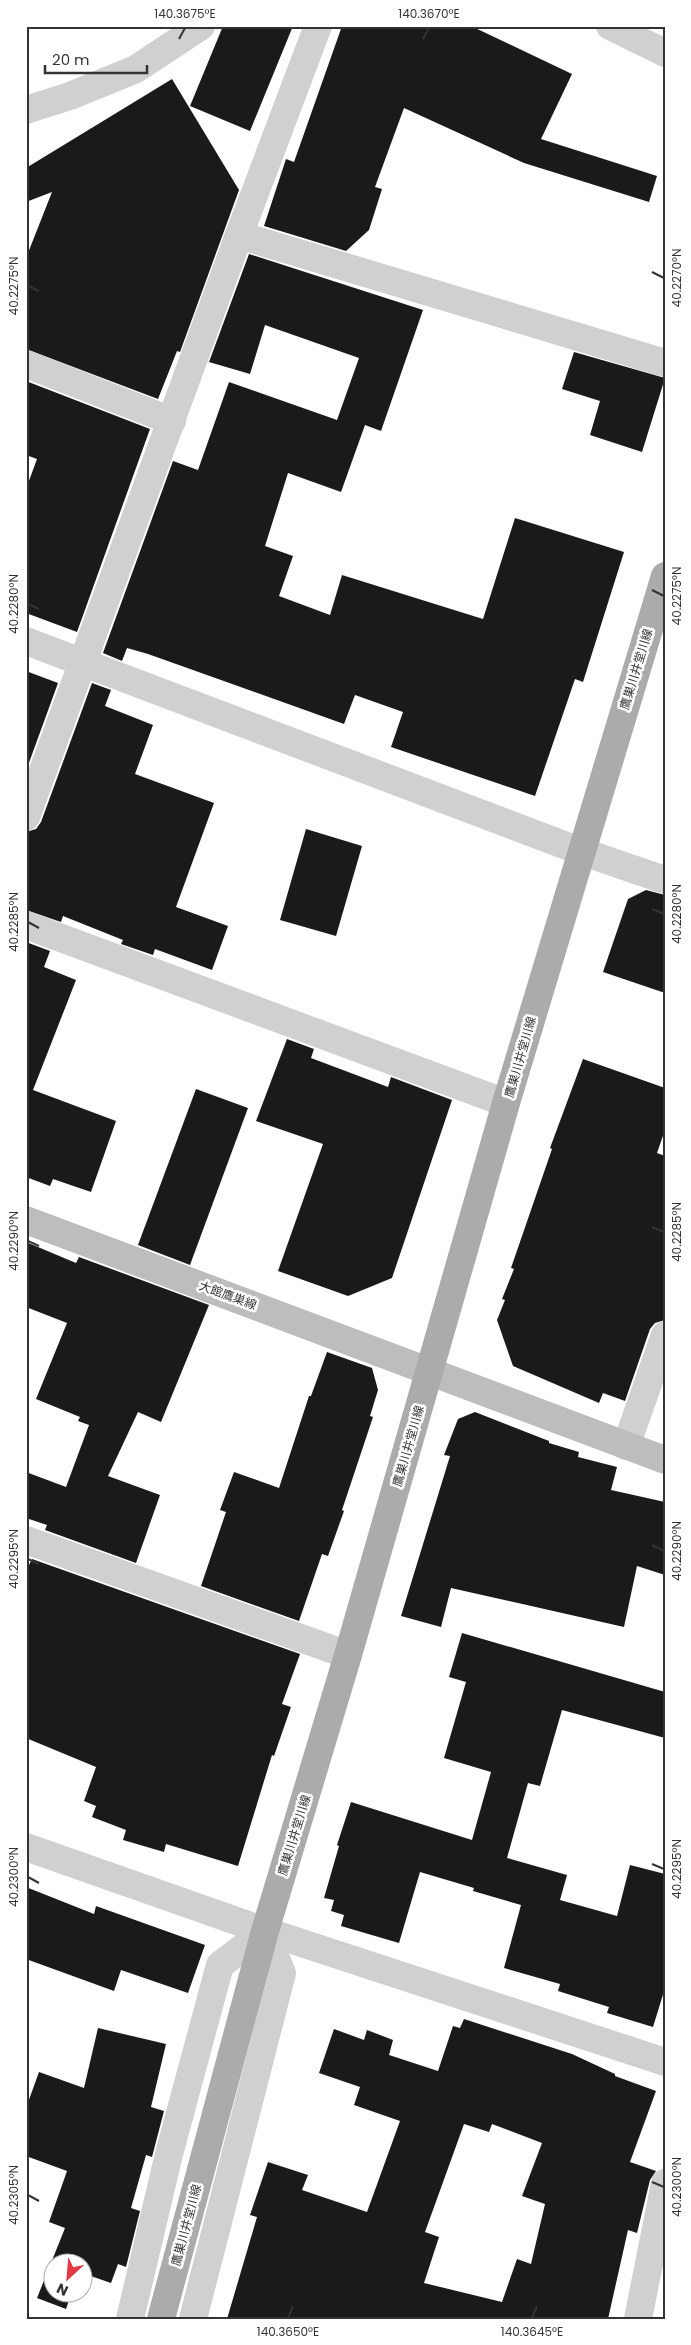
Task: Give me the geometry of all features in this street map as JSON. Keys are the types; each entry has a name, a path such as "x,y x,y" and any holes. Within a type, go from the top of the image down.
{"main road":[{"name":"鷹巣川井堂川線","path":"161,2319 226,2073 266,1931 348,1655 580,851 665,576"},
{"name":"大館鷹巣線","path":"26,1220 665,1460"}],"street":[{"path":"26,110 70,96 136,69 201,26"},
{"path":"26,817 239,235 318,26"},
{"path":"610,26 665,52"},
{"path":"239,235 665,363"},
{"path":"26,364 172,421"},
{"path":"26,641 580,851 665,880"},
{"path":"26,925 506,1103"},
{"path":"626,1446 665,1335"},
{"path":"26,1540 348,1655"},
{"path":"26,1848 266,1931 665,2062"},
{"path":"130,2319 169,2154 220,1965 266,1931"},
{"path":"193,2319 282,1973 266,1931"},
{"path":"638,2319 665,2183"}],"building":[{"path":"223,26 293,26 250,131 190,106"},
{"path":"342,26 471,26 572,74 541,139 657,176 649,202 524,163 404,108 375,187 382,189 369,230 346,251 264,226 286,159 294,162"},
{"path":"172,79 239,190 180,352 177,351 158,399 26,349 26,258 52,192 26,202 26,168"},
{"path":"249,254 423,310 381,431 365,425 341,492 288,473 265,546 293,556 279,596 330,615 342,575 483,619 515,518 624,552 583,682 575,679 535,796 391,747 403,712 355,695 344,724 148,654 127,648 122,661 103,653 173,461 198,470 229,382 337,420 359,358 265,325 250,374 209,362"},
{"path":"574,352 665,378 642,452 590,435 600,401 562,389"},
{"path":"26,381 150,429 77,632 26,613 26,489 37,459 26,455"},
{"path":"26,671 58,683 26,771"},
{"path":"92,683 111,690 105,706 153,725 135,774 214,803 176,907 228,926 212,970 155,949 153,955 121,944 123,940 63,916 61,922 26,910 26,832 36,829 41,822"},
{"path":"306,829 362,846 336,936 280,920"},
{"path":"646,890 665,895 665,993 603,972 628,899"},
{"path":"26,942 50,951 44,967 76,980 33,1090 116,1121 91,1192 53,1179 50,1186 26,1177"},
{"path":"287,1039 314,1049 311,1058 388,1087 391,1077 452,1100 392,1278 348,1296 278,1271 323,1144 256,1121"},
{"path":"583,1059 665,1088 665,1130 657,1153 665,1156 665,1320 655,1323 650,1329 625,1401 603,1393 599,1403 513,1366 497,1320 505,1300 502,1299 514,1269 511,1268 552,1149 550,1148"},
{"path":"196,1089 248,1108 190,1265 138,1245"},
{"path":"26,1242 76,1263 79,1257 209,1305 161,1422 138,1412 108,1476 160,1495 136,1563 45,1530 47,1525 26,1518 26,1472 66,1487 89,1425 78,1421 80,1417 36,1399 67,1323 26,1307"},
{"path":"327,1352 372,1368 378,1390 370,1416 373,1417 342,1510 344,1511 328,1556 322,1554 299,1621 201,1586 226,1512 220,1510 234,1472 279,1488 309,1396 311,1396"},
{"path":"475,1412 549,1441 549,1443 579,1452 578,1457 617,1467 611,1490 665,1502 665,1575 637,1566 624,1627 451,1588 441,1627 401,1616 450,1456 444,1455 458,1419"},
{"path":"32,1559 300,1654 282,1704 291,1707 274,1756 272,1755 238,1866 166,1844 164,1852 123,1840 126,1830 92,1817 96,1806 84,1801 96,1767 26,1738 26,1571"},
{"path":"462,1633 665,1692 665,1738 562,1710 540,1786 528,1783 507,1858 567,1875 560,1900 617,1916 630,1865 665,1874 665,1988 653,2027 607,2013 609,2007 558,1991 560,1984 504,1968 521,1905 473,1891 474,1888 420,1872 399,1943 341,1926 344,1915 331,1911 334,1900 324,1898 339,1846 337,1845 351,1802 472,1840 491,1772 444,1758 466,1682 449,1677"},
{"path":"26,1887 94,1914 96,1906 205,1945 188,1993 121,1970 114,1991 26,1959"},
{"path":"464,2019 572,2054 615,2074 615,2076 656,2091 630,2162 656,2171 650,2180 637,2233 628,2230 608,2319 227,2319 257,2217 250,2215 268,2162 308,2175 302,2190 367,2212 400,2121 354,2105 360,2087 319,2073 334,2029 364,2040 367,2030 393,2040 389,2055 438,2071 453,2026 460,2028","holes":["464,2124 489,2132 492,2124 542,2143 522,2196 545,2204 531,2264 517,2259 502,2302 424,2283 439,2237 425,2232"]},
{"path":"98,2028 166,2044 151,2107 164,2111 152,2157 146,2155 131,2208 140,2211 126,2267 118,2264 111,2283 92,2276 92,2252 55,2252 65,2228 49,2222 67,2171 26,2156 26,2108 39,2072 84,2088"},
{"path":"42,2286 42,2300 37,2298"},
{"path":"48,2302 68,2302 66,2309"}]}
